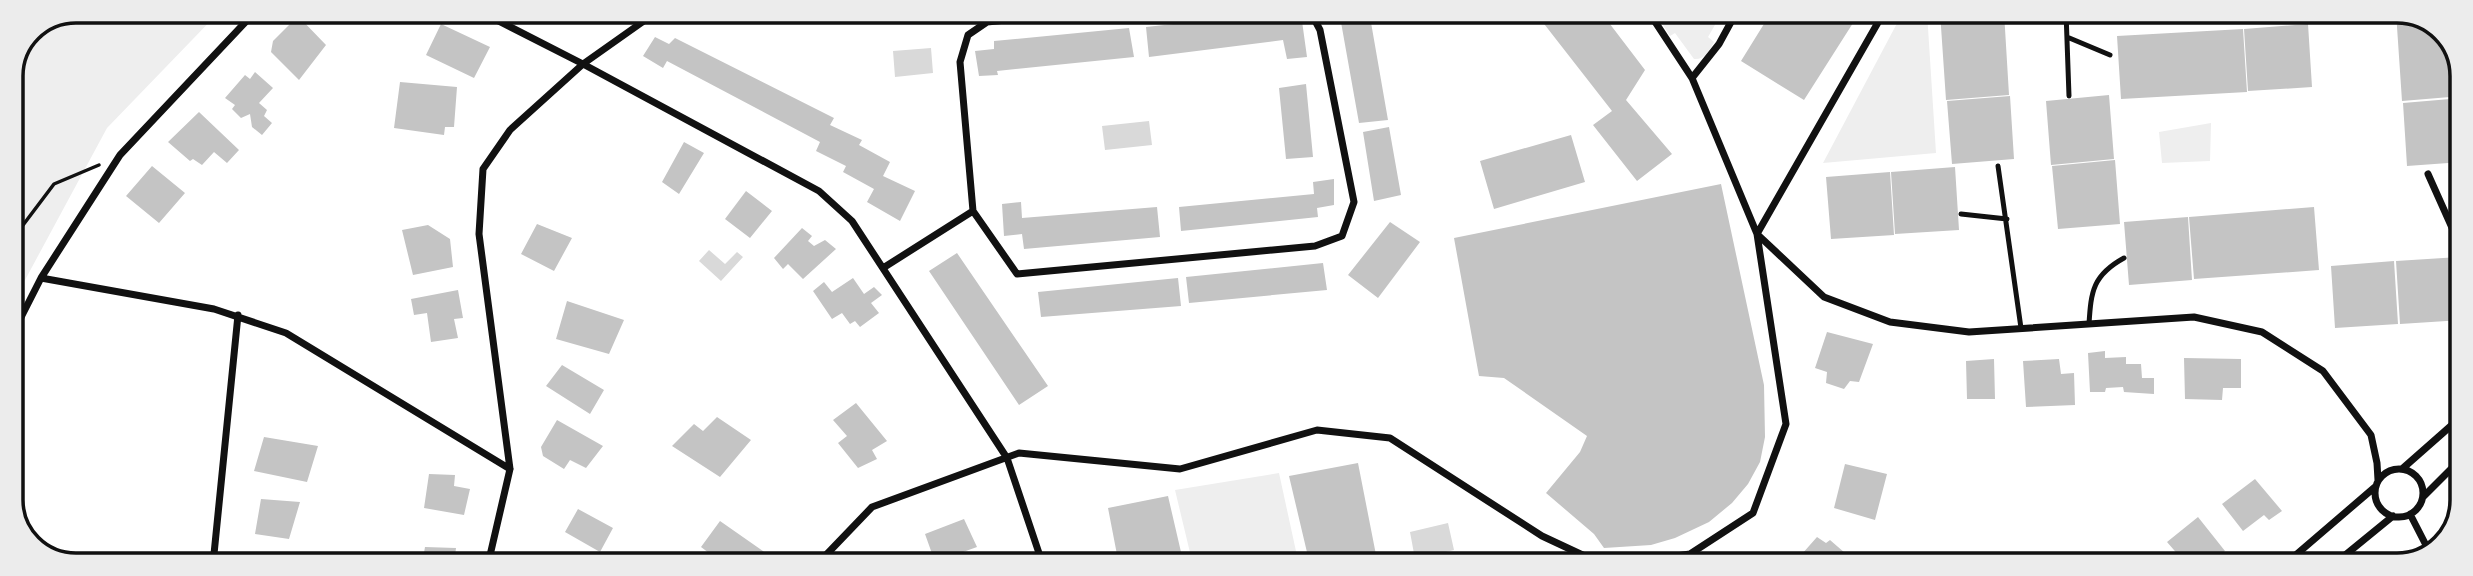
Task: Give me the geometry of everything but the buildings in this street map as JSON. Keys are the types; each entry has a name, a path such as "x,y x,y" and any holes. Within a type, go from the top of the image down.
{"street":[{"path":"23,313 41,278 120,155 245,23"},
{"path":"503,23 819,191 852,221 1007,458 1038,553"},
{"path":"491,553 510,469 479,234 483,169 510,130 583,64 641,23"},
{"path":"986,23 968,35 960,62 973,211 1017,274 1315,246 1342,236 1354,202 1320,30 1316,23"},
{"path":"1656,23 1692,78 1756,234 1786,424 1752,513 1692,553"},
{"path":"1692,78 1719,44 1730,23"},
{"path":"1756,234 1878,23"},
{"path":"2428,174 2450,223"},
{"path":"883,268 973,211"},
{"path":"1756,234 1824,297 1890,322 1969,332 2194,317 2262,332 2323,371 2371,435 2377,463 2376,502 2386,513 2393,516 2410,514 2416,510 2423,498 2450,470"},
{"path":"41,278 238,315 286,332 510,469"},
{"path":"215,553 238,315"},
{"path":"2402,469 2450,427"},
{"path":"828,553 872,508 1018,453 1180,469 1317,430 1390,438 1542,536 1578,553"},
{"path":"2298,553 2377,484 2388,471 2402,469 2416,475 2421,482 2423,498"},
{"path":"2410,514 2426,545"},
{"path":"2348,553 2393,516"}],"lane":[{"path":"2066,23 2069,96"},
{"path":"2067,37 2110,55"},
{"path":"1998,166 2021,328"},
{"path":"1961,214 2007,219"},
{"path":"2089,324 2091,293 2106,268 2124,258"}],"path":[{"path":"23,225 54,184 120,155"}],"shaded area":[{"path":"208,23 107,128 23,284 23,76 27,55 32,46 46,32 65,24"},
{"path":"1716,23 1708,37 1714,42 1706,54 1694,59 1675,33 1670,36 1663,25"},
{"path":"1897,23 1928,23 1936,153 1823,163"},
{"path":"931,48 933,73 895,77 893,51"},
{"path":"1149,121 1152,145 1105,150 1102,126"},
{"path":"2211,123 2210,161 2162,163 2159,132"},
{"path":"709,250 725,264 737,252 743,257 721,281 699,261"},
{"path":"1279,473 1296,553 1190,553 1175,490"},
{"path":"1448,523 1454,550 1414,553 1410,532"}]}
